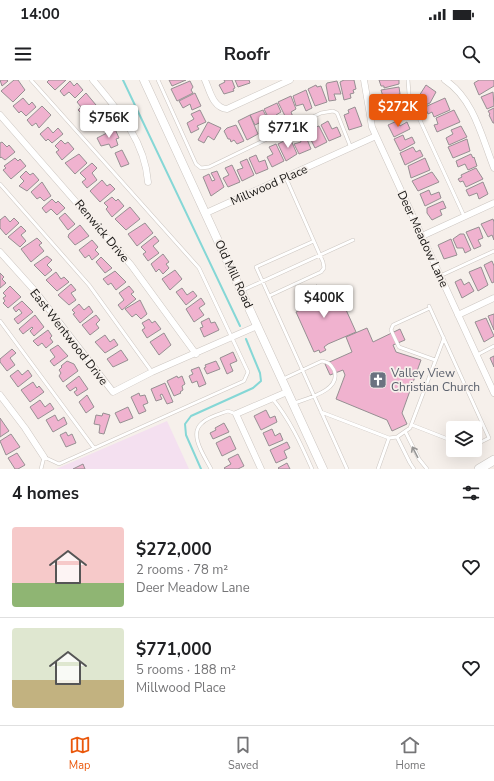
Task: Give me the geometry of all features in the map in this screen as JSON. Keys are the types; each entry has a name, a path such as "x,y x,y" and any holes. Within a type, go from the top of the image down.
{"main road":[{"path":"479,469 494,460"}],"street":[{"path":"93,80 127,121 147,165 148,182"},
{"name":"Old Mill Road","path":"144,80 323,469"},
{"path":"205,80 216,104 221,109 227,109 290,80"},
{"name":"Deer Meadow Lane","path":"364,80 372,127 494,393"},
{"path":"445,80 459,92 467,103 494,168"},
{"name":"Renwick Drive","path":"0,115 131,265 196,354"},
{"name":"Millwood Place","path":"206,213 376,136"},
{"path":"422,236 494,203"},
{"name":"East Wentwood Drive","path":"0,252 35,291 113,392 152,372 258,326"},
{"path":"458,315 494,298"},
{"path":"261,469 236,414 288,392"},
{"path":"0,395 25,428 44,457"}],"lane":[{"path":"31,80 199,268 248,372 244,381 59,464 44,457 40,469"},
{"path":"158,80 196,164 201,168 209,167 321,113 328,112 337,113 351,148"},
{"path":"408,80 409,94 413,105 464,216"},
{"path":"269,296 321,272 324,268 320,255 286,178"},
{"path":"0,184 89,285 152,372"},
{"path":"241,291 353,240"},
{"path":"314,241 256,267 347,469"},
{"path":"440,276 494,251"},
{"path":"435,360 399,347 391,330 393,325 430,307 481,421"},
{"path":"0,321 94,448"},
{"path":"321,412 390,438 406,433 412,425 444,338"},
{"path":"477,355 494,346"},
{"path":"282,379 322,361 331,365 335,373 335,379 332,385 293,404"},
{"path":"272,398 293,427 312,469"},
{"path":"211,469 198,442 196,432 201,423 228,410 236,414"},
{"path":"482,422 489,438 482,442"},
{"path":"412,425 446,438"},
{"path":"406,433 419,459 427,469"},
{"path":"397,437 414,469"},
{"path":"378,469 390,438"}],"shaded area":[{"path":"167,421 189,469 56,469"}],"building":[{"path":"0,80 7,80 8,81 2,86"},
{"path":"14,80 18,80 25,90 13,102 1,91"},
{"path":"49,80 66,80 55,90 47,82"},
{"path":"169,80 186,80 172,86"},
{"path":"224,80 232,80 235,88 233,89 234,91 224,94 219,85 225,82"},
{"path":"235,80 249,80 250,83 238,87"},
{"path":"344,80 354,80 356,89 353,90 354,93 350,94 351,98 344,100 340,82"},
{"path":"379,80 399,80 399,84 384,88 384,86 381,86"},
{"path":"479,80 494,80 494,86 479,95 474,83"},
{"path":"70,81 74,86 77,83 83,90 75,98 69,92 64,96 60,91"},
{"path":"190,81 193,87 191,90 193,93 177,101 171,89"},
{"path":"337,81 341,94 334,94 336,100 329,101 326,85 327,83"},
{"path":"316,85 317,87 321,86 327,102 315,106 308,89"},
{"path":"426,85 436,92 430,103 423,106 419,96"},
{"path":"399,87 400,94 392,96 393,101 385,103 381,90"},
{"path":"306,90 312,108 306,111 303,104 296,106 293,96"},
{"path":"493,92 494,106 487,109 481,97"},
{"path":"86,93 96,105 84,116 78,110 81,107 77,102"},
{"path":"195,93 201,106 192,110 190,104 183,108 179,101"},
{"path":"291,96 296,109 291,112 293,117 287,120 278,102"},
{"path":"23,98 29,105 32,102 36,107 26,116 21,111 19,113 13,106"},
{"path":"445,98 450,110 434,117 432,112 428,114 425,107"},
{"path":"397,102 399,109 406,107 407,114 387,119 383,105"},
{"path":"277,103 281,112 276,115 279,121 272,125 264,109"},
{"path":"42,106 51,115 39,128 36,123 32,126 27,120"},
{"path":"355,107 362,126 349,130 344,115 349,113 348,110"},
{"path":"494,108 494,123 493,123 488,111"},
{"path":"99,109 107,120 93,128 86,118"},
{"path":"200,110 206,122 197,126 199,129 191,133 187,123 194,119 191,114"},
{"path":"263,110 271,126 264,129 261,122 255,125 250,115"},
{"path":"454,110 460,122 437,132 434,125 438,124 436,118"},
{"path":"250,115 258,134 247,140 238,121"},
{"path":"328,121 332,129 337,127 341,136 329,141 321,125"},
{"path":"397,121 400,126 407,122 410,129 394,137 388,125"},
{"path":"208,122 221,128 214,140 208,136 204,143 198,140"},
{"path":"236,125 244,141 237,144 234,140 231,142 230,139 228,139 224,131 227,128"},
{"path":"319,126 327,142 315,148 310,138 316,136 313,128"},
{"path":"461,126 467,137 449,145 446,138 453,134 451,130"},
{"path":"48,127 53,133 58,128 63,134 52,143 48,139 46,141 40,134"},
{"path":"115,129 119,138 116,139 118,145 111,148 109,144 101,146 97,138"},
{"path":"304,132 311,149 299,154 294,144 301,142 298,135"},
{"path":"403,135 405,140 412,137 415,143 400,151 394,139"},
{"path":"290,138 297,154 286,161 278,144"},
{"path":"467,139 470,151 453,158 448,147"},
{"path":"61,140 65,144 68,142 74,149 62,160 56,152 59,150 55,146"},
{"path":"2,142 7,147 9,145 15,152 5,160 1,157 0,158 0,143"},
{"path":"276,144 284,161 272,167 267,157 273,154 269,147"},
{"path":"413,147 416,152 420,150 423,156 405,165 400,153"},
{"path":"122,150 129,164 121,167 115,153"},
{"path":"79,154 87,163 75,174 65,163"},
{"path":"471,154 473,158 474,157 477,166 468,170 465,164 458,167 456,161"},
{"path":"256,155 259,162 265,160 268,169 256,174 249,158"},
{"path":"15,158 18,161 20,159 26,166 11,179 3,170 6,168 4,166"},
{"path":"425,158 430,170 411,178 408,166"},
{"path":"247,159 254,175 242,181 237,170 243,168 240,162"},
{"path":"92,163 97,168 92,173 97,180 87,188 82,182 86,179 80,173"},
{"path":"232,165 240,182 228,187 223,178 229,175 225,168"},
{"path":"476,168 483,179 466,187 463,181 460,182 458,179 462,177 461,175"},
{"path":"26,171 30,175 33,173 39,180 27,191 19,186 24,181 20,177"},
{"path":"217,171 224,187 211,196 203,177 209,174 212,181 215,180 211,173"},
{"path":"432,172 439,182 418,191 412,181"},
{"path":"102,180 107,186 110,184 115,189 100,202 90,191"},
{"path":"42,182 51,196 44,201 40,197 37,199 31,192"},
{"path":"483,182 488,194 479,199 477,193 469,196 466,190"},
{"path":"429,190 431,195 439,192 441,198 425,206 420,194"},
{"path":"112,197 116,201 118,199 124,206 112,217 106,209 108,207 104,203"},
{"path":"52,199 56,203 58,201 65,208 57,215 51,209 46,213 42,208"},
{"path":"443,201 446,208 440,210 442,215 432,220 427,213 427,208"},
{"path":"130,207 140,219 126,230 115,219"},
{"path":"65,213 75,224 68,230 59,218"},
{"path":"5,216 10,222 14,218 19,223 6,235 0,228 0,220"},
{"path":"493,219 494,240 492,235 488,237 481,224"},
{"path":"145,223 153,233 137,246 128,234"},
{"path":"80,225 89,236 75,245 68,237 69,234"},
{"path":"21,226 26,231 21,235 26,241 20,247 8,237"},
{"path":"479,227 483,238 478,240 481,246 474,249 466,232"},
{"path":"460,234 464,234 471,250 465,253 463,248 457,248 453,239"},
{"path":"155,236 159,241 153,246 159,253 148,261 143,254 146,252 141,247"},
{"path":"37,238 42,243 39,245 44,251 31,262 21,249"},
{"path":"451,239 457,255 444,259 438,245"},
{"path":"92,240 98,247 95,250 99,254 92,260 89,255 85,258 79,250"},
{"path":"163,254 169,262 166,264 169,268 163,274 159,269 156,272 151,264"},
{"path":"47,256 52,260 47,265 52,270 45,276 34,265"},
{"path":"101,257 112,268 105,273 96,262"},
{"path":"492,261 494,266 494,282 492,283 484,265"},
{"path":"481,267 488,285 478,291 469,272"},
{"path":"175,270 182,279 170,290 162,279"},
{"path":"115,271 126,282 116,290 111,283 108,285 103,279"},
{"path":"56,272 61,279 64,277 69,282 57,291 46,280"},
{"path":"0,273 4,277 2,279 6,283 0,288"},
{"path":"461,279 464,285 469,282 474,291 462,298 455,282"},
{"path":"71,284 76,290 71,293 76,300 69,305 58,295"},
{"path":"317,285 323,299 338,292 356,332 328,344 324,347 326,350 320,353 319,350 314,352 296,312 300,310 297,305 303,302 299,294"},
{"path":"10,286 21,297 8,308 3,303 5,301 3,298 6,296 3,293"},
{"path":"129,286 134,292 131,294 136,299 122,310 118,305 124,300 119,293"},
{"path":"182,288 187,295 193,291 197,296 186,305 176,292"},
{"path":"201,298 205,304 199,308 204,315 194,322 186,309"},
{"path":"140,300 147,314 141,319 136,314 132,317 125,309"},
{"path":"22,301 33,312 18,324 14,319 22,313 19,309 16,312 13,308"},
{"path":"79,304 84,310 89,306 93,312 80,323 73,314 75,313 72,310"},
{"path":"494,314 494,330 488,316"},
{"path":"35,315 44,327 34,336 30,331 33,328 32,327 23,334 19,329"},
{"path":"96,315 100,320 96,324 99,328 90,335 82,325"},
{"path":"209,318 211,323 215,322 219,330 204,337 200,328 203,327 201,322"},
{"path":"486,318 494,336 484,342 475,322"},
{"path":"149,319 152,323 155,321 161,329 147,338 142,330 145,328 142,323"},
{"name":"Valley View Christian Church","path":"367,328 373,342 400,329 405,340 393,345 396,352 421,360 402,413 407,424 392,431 387,420 336,399 345,375 343,370 330,375 325,364 352,352 346,337"},
{"path":"48,330 52,336 50,338 53,342 46,348 42,343 38,346 33,341"},
{"path":"164,333 171,345 159,355 150,342"},
{"path":"105,335 110,342 114,339 118,345 105,353 95,342"},
{"path":"58,345 68,356 54,366 50,361 55,357 50,350"},
{"path":"12,349 16,353 10,358 15,365 7,371 0,362 0,359"},
{"path":"121,350 128,360 113,367 107,359"},
{"path":"233,352 237,361 230,364 233,371 227,374 220,358"},
{"path":"494,356 494,367 490,358"},
{"path":"67,361 74,364 78,371 63,382 59,376 61,373 59,370"},
{"path":"216,361 220,369 207,374 204,368 206,367 205,365"},
{"path":"199,367 206,384 199,387 197,381 192,383 189,376 193,374 191,370"},
{"path":"18,370 22,375 28,370 32,376 18,387 10,376"},
{"path":"79,376 88,389 77,396 74,392 77,390 76,387 70,391 66,386"},
{"path":"177,376 178,378 182,376 185,384 182,386 183,390 180,392 181,393 174,396 167,381"},
{"path":"33,382 37,388 39,386 44,392 30,402 21,390"},
{"path":"165,383 173,402 167,404 162,394 160,395 162,399 156,401 151,389"},
{"path":"139,393 140,396 145,395 148,403 143,405 146,411 139,414 131,397"},
{"path":"87,395 94,407 86,413 79,402"},
{"path":"40,400 45,407 50,403 54,409 38,419 30,407"},
{"path":"128,407 133,418 120,423 115,413"},
{"path":"266,410 270,418 275,416 277,422 261,430 254,416"},
{"path":"103,413 110,415 104,434 99,433 100,425 94,424 96,415 102,416"},
{"path":"55,415 58,421 64,417 67,424 53,432 46,420"},
{"path":"0,418 9,431 0,437"},
{"path":"224,423 229,432 213,439 210,433"},
{"path":"272,429 275,436 280,433 283,440 269,446 263,433"},
{"path":"66,432 68,436 72,434 76,443 66,447 60,435"},
{"path":"11,434 20,447 6,455 0,441"},
{"path":"230,436 236,449 222,456 216,443"},
{"path":"287,442 290,448 284,451 287,458 276,463 270,450"},
{"path":"17,453 25,465 15,469 8,458"},
{"path":"238,454 244,466 238,469 225,469 224,468 231,464 228,459"},
{"path":"287,463 290,469 278,468"},
{"path":"83,464 85,469 73,469"}],"waterway":[{"path":"123,80 240,326"},
{"path":"201,469 186,435 185,424 191,416 253,388 261,381 260,373 246,339"}],"place":[{"name":"Valley View Christian Church","path":"378,380"}]}
